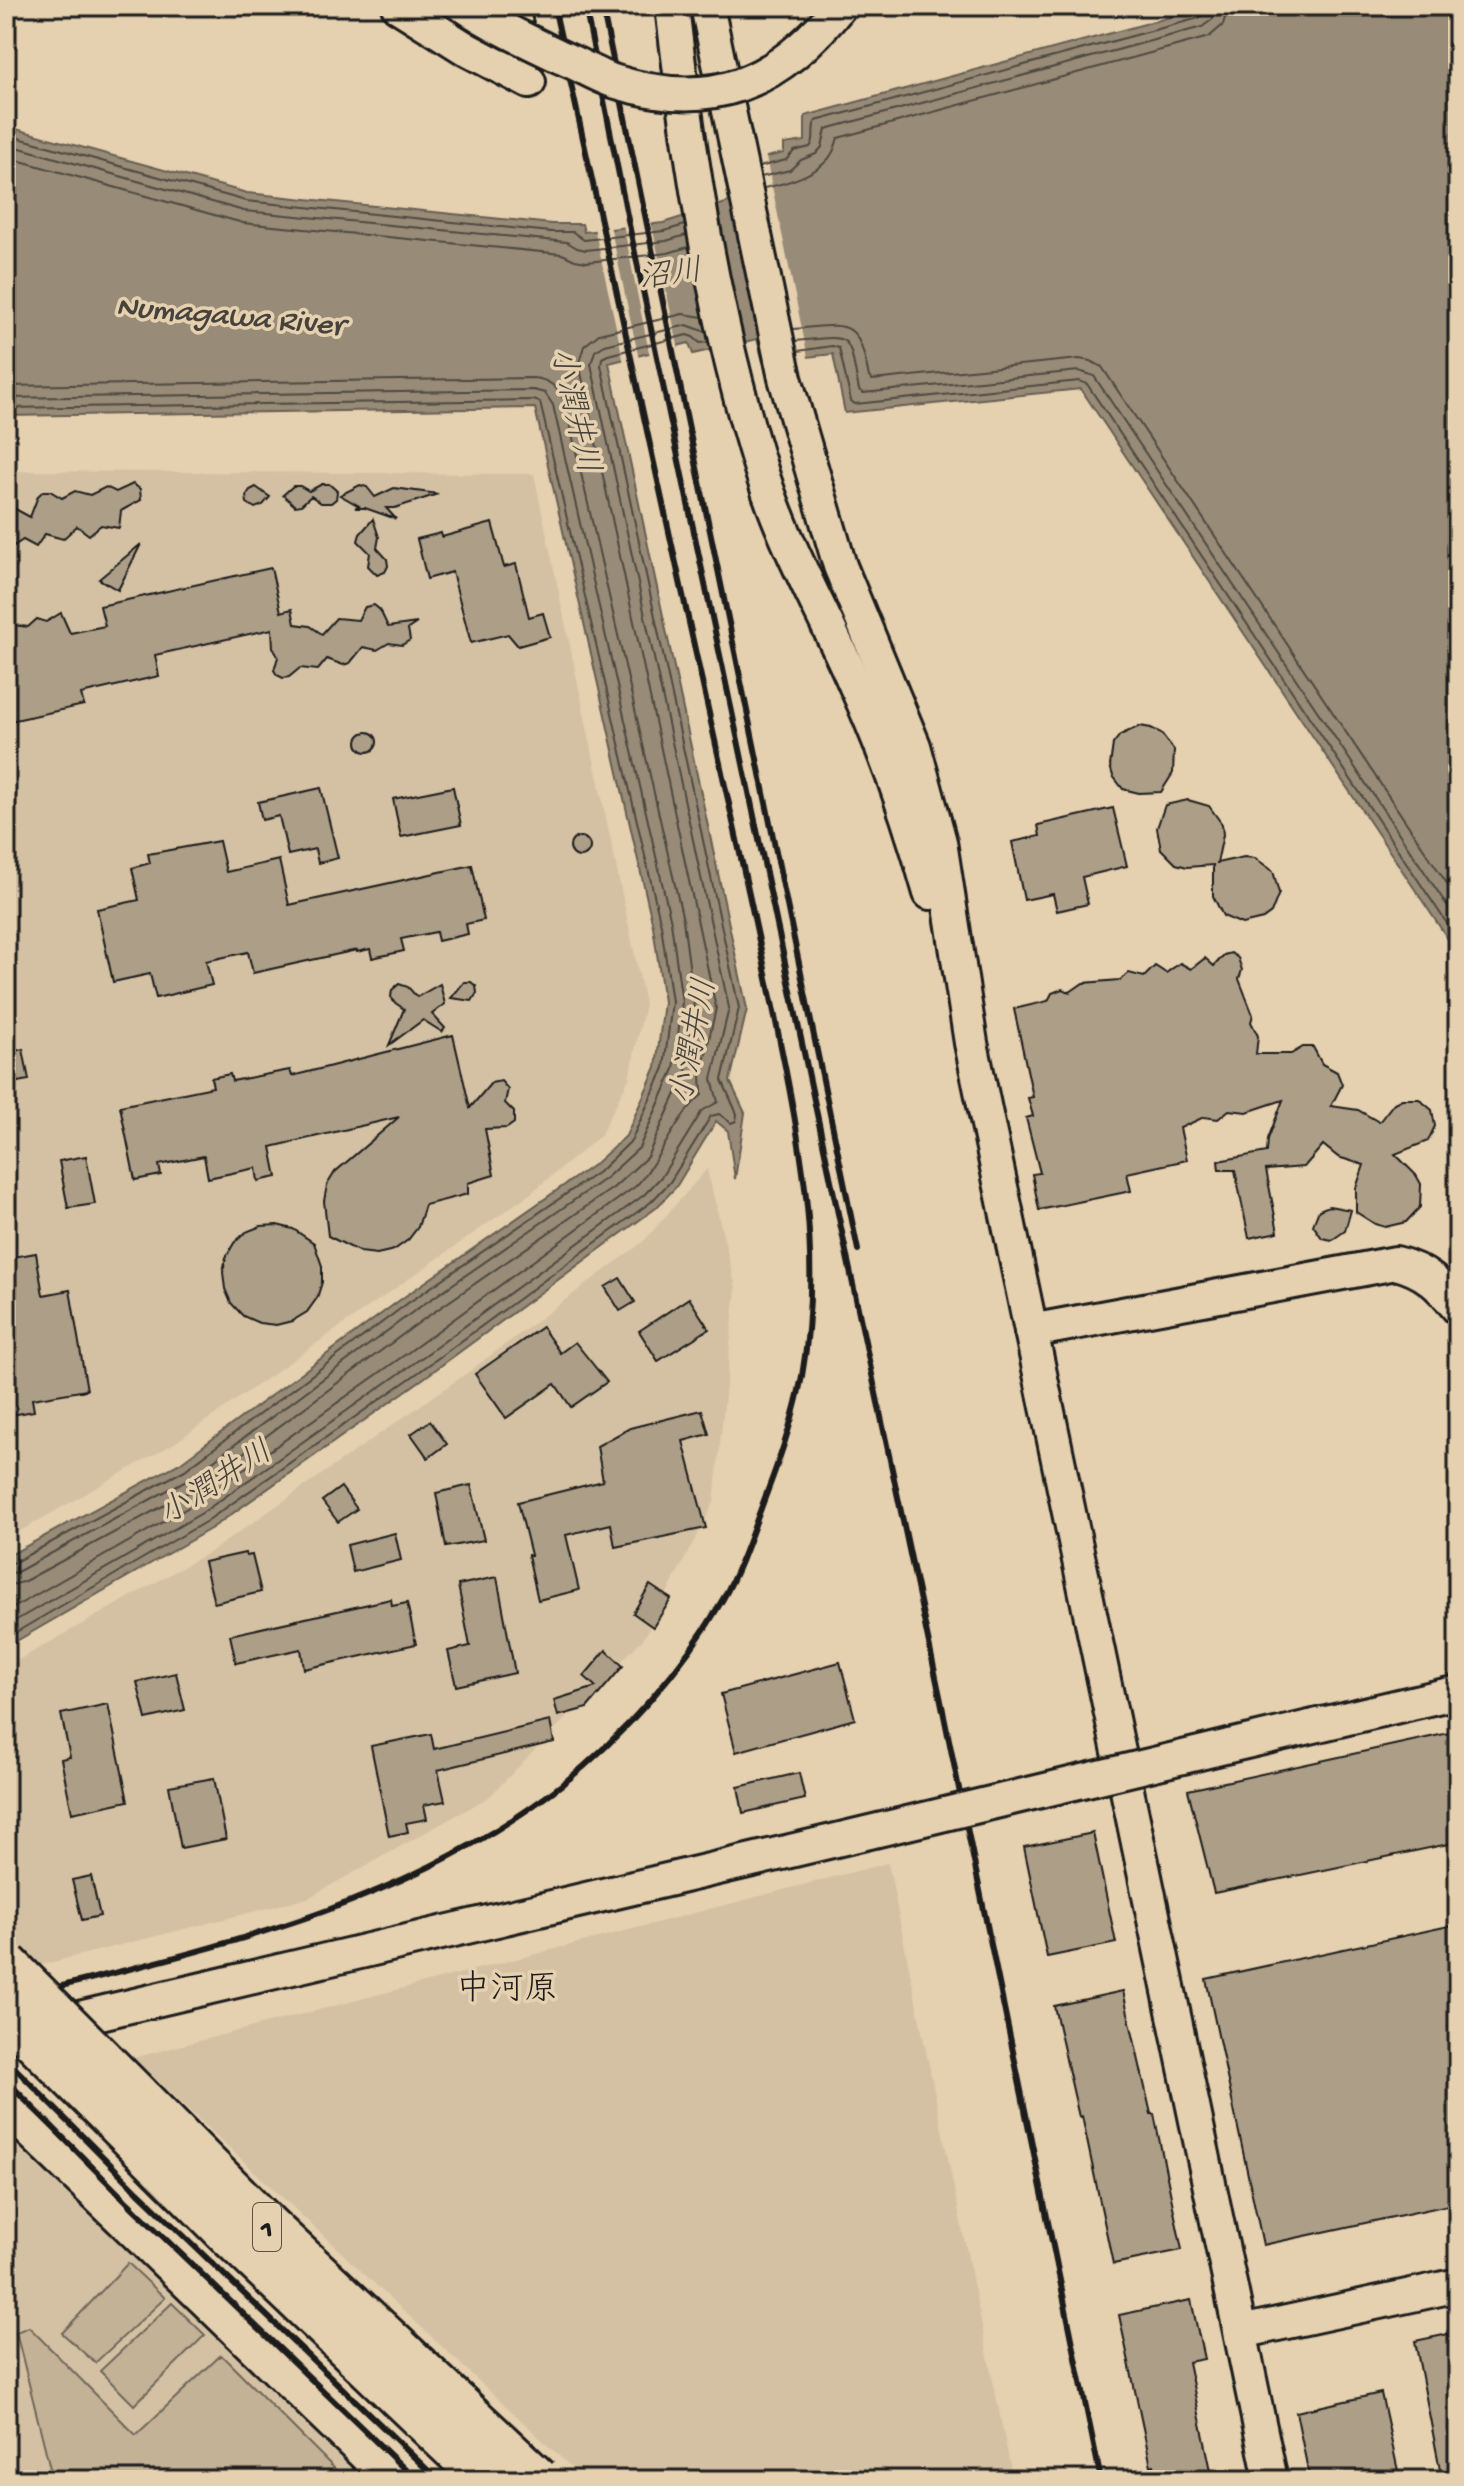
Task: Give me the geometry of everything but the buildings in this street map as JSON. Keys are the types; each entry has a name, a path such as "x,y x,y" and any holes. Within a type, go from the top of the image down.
{"highway":[{"name":"1","path":"6,1965 266,2226 537,2480"},
{"name":"1","path":"6,2011 234,2238 488,2480"}],"street":[{"path":"398,6 468,50 529,82 512,6"},
{"path":"465,6 520,37 612,80 671,94 698,94 735,86 774,70 806,44 840,6"},
{"path":"672,6 698,197 731,359 763,478 792,550 855,683 912,832 971,1043"},
{"path":"707,6 785,378 840,566 914,746 940,842 971,1043 1271,2480"},
{"path":"1031,1331 1396,1263 1419,1269 1458,1308"},
{"path":"6,2035 1458,1692"},
{"path":"6,2108 391,2480"},
{"path":"1241,2332 1458,2285"}],"shaded area":[{"path":"6,471 534,474 645,1004 629,1078 600,1136 531,1193 176,1442 6,1539"},
{"path":"707,1169 736,1288 714,1502 644,1638 489,1797 308,1898 37,1966 6,1931 6,1667 215,1549 463,1376 643,1242"},
{"path":"888,1863 1013,2480 585,2480 133,2058"},
{"path":"6,2135 373,2480 6,2480"},
{"path":"128,2263 165,2298 95,2363 62,2333"},
{"path":"172,2303 205,2335 134,2405 100,2371"},
{"path":"29,2327 136,2435 221,2355 346,2480 53,2480 16,2332"}],"water":[{"path":"1211,6 1458,6 1458,954 1081,389 845,413 833,354 763,362 757,339 693,354 689,343 609,363 747,1009 730,1081 745,1113 735,1179 728,1131 716,1121 676,1187 656,1208 212,1528 6,1647 6,1557 180,1463 404,1297 596,1163 626,1136 656,1067 664,1002 653,926 535,408 6,416 6,111 16,129 247,193 552,224 582,224 584,232 663,223 729,202 723,167 784,153 784,144 805,141 805,116"}],"pier":[{"path":"765,153 809,362 767,366 724,163"},
{"path":"651,221 679,350 650,357 623,224"},
{"path":"610,225 639,359 624,363 594,227"}],"railway":[{"path":"6,2000 224,1944 365,1896 433,1865 498,1829 560,1786 629,1724 671,1675 707,1625 741,1561 791,1421 802,1376 810,1291 807,1208 796,1125 774,1010 554,6"},
{"path":"585,6 941,1701 1101,2480"},
{"path":"602,6 858,1250"},
{"path":"617,6 620,16"},
{"path":"6,2059 138,2192 438,2480"},
{"path":"6,2080 128,2203 416,2480"}],"district":[{"name":"中河原","path":"507,1986"}],"water label":[{"name":"沼川","path":"670,272"},
{"name":"Numagawa River","path":"230,313"},
{"name":"小潤井川","path":"577,410"},
{"name":"小潤井川","path":"691,1041"},
{"name":"小潤井川","path":"214,1481"}]}
